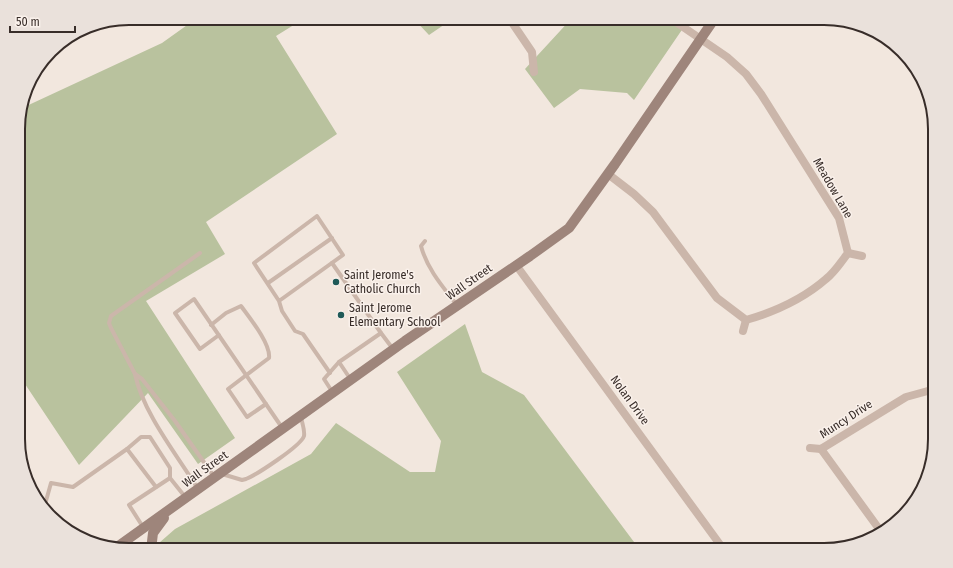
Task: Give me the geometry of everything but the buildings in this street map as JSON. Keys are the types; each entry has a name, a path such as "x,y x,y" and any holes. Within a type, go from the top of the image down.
{"street":[{"path":"514,25 532,52 534,72"},
{"name":"Meadow Lane","path":"680,25 738,66 761,94 839,218 848,253"},
{"name":"Wall Street","path":"123,543 199,490 393,350 569,228 710,25"},
{"path":"608,174 654,212 717,298 746,320"},
{"path":"746,320 777,311 820,284 832,273 848,253 862,256"},
{"name":"Nolan Drive","path":"516,265 719,543"},
{"path":"743,331 746,320"},
{"name":"Muncy Drive","path":"878,528 821,449 906,397 928,391"},
{"path":"810,448 821,449"},
{"path":"152,543 153,533 168,512"}],"lane":[{"path":"279,301 343,255 317,216 254,263 279,301 282,311 295,331 303,334 330,373"},
{"path":"268,283 332,238"},
{"path":"425,241 421,246 424,258 434,276 457,305"},
{"path":"199,490 162,432 138,386 135,374 108,323 111,316 200,253"},
{"path":"332,263 393,350"},
{"path":"219,335 200,349 175,313 194,299 219,335 246,376 283,429"},
{"path":"211,324 226,313 241,306 248,316 270,352 269,358 228,389 248,417 266,404"},
{"path":"333,394 324,379 338,362 381,333"},
{"path":"338,362 351,381"},
{"path":"135,374 142,379 218,476 246,479 275,462 302,439 304,432 301,416"},
{"path":"46,502 51,483 73,487 127,449 141,437 150,437 170,468 170,478 186,499"},
{"path":"127,449 156,487"},
{"path":"144,528 129,505 170,478"}],"green space":[{"path":"187,25 294,25 276,36 337,134 206,222 225,254 146,301 235,438 198,464 148,393 79,465 25,384 26,115 28,105 162,43"},
{"path":"420,25 444,25 429,35"},
{"path":"566,25 685,25 634,100 627,93 580,89 554,108 525,69"},
{"path":"465,324 482,372 524,395 635,543 159,543 175,529 311,454 336,423 410,472 435,472 441,441 397,372"}],"place":[{"name":"Saint Jerome's Catholic Church","path":"336,282"},
{"name":"Saint Jerome Elementary School","path":"341,315"}]}
